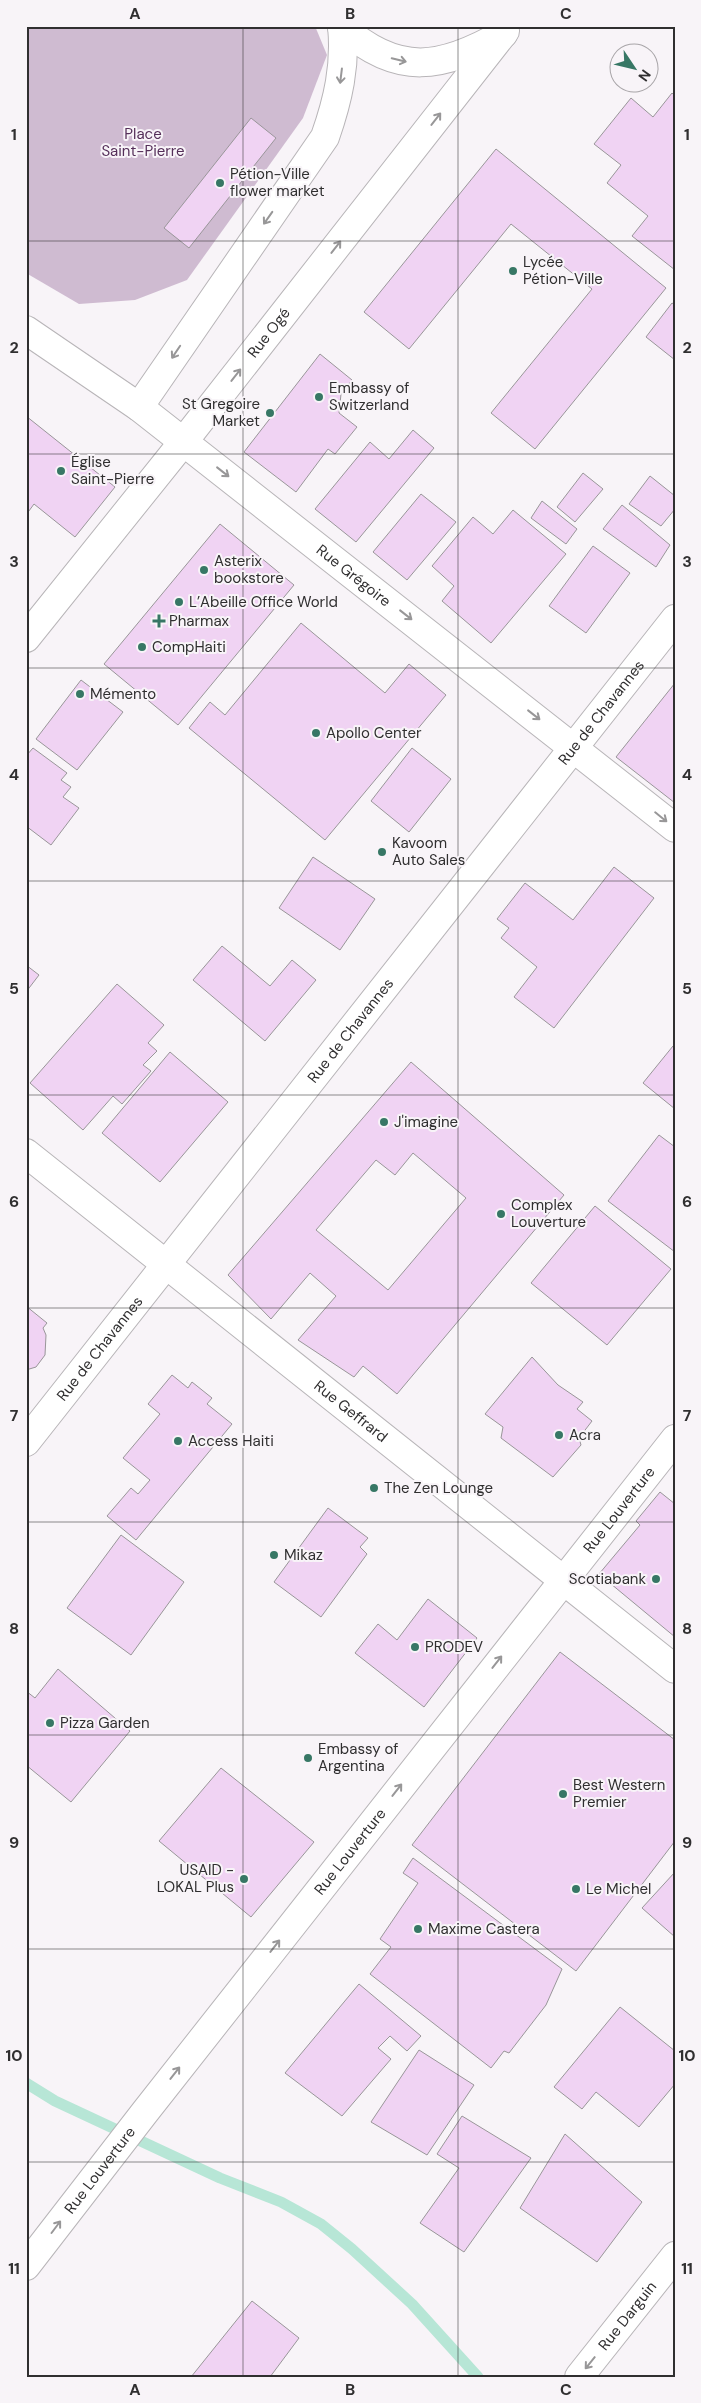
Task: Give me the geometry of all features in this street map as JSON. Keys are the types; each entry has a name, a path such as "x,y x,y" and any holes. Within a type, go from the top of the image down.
{"street":[{"path":"342,27 358,41 382,56 405,62 426,63 455,57 476,49 506,30"},
{"path":"139,407 325,137 335,109 342,77 342,27"},
{"name":"Rue Ogé","path":"26,638 184,441 506,30"},
{"name":"Rue Grégoire","path":"26,330 139,407 184,441 675,828"},
{"name":"Rue de Chavannes","path":"26,1442 675,619"},
{"name":"Rue Geffrard","path":"26,1152 675,1669"},
{"name":"Rue Louverture","path":"26,2266 562,1580 675,1439"},
{"name":"Rue Darguin","path":"579,2377 675,2256"}],"green space":[{"name":"Place Saint-Pierre","path":"26,26 315,26 327,55 303,118 187,280 135,300 79,304 26,273"}],"building":[{"path":"672,93 675,96 675,270 632,236 648,216 607,183 621,165 594,144 631,98 653,117"},
{"name":"Pétion-Ville flower market","path":"251,118 276,138 189,248 164,228"},
{"path":"496,149 666,288 535,449 491,413 592,289 511,224 409,349 364,312"},
{"path":"672,303 675,305 675,360 646,337"},
{"path":"320,354 352,380 341,394 339,413 357,427 335,454 328,449 296,492 244,452"},
{"name":"Église Saint-Pierre","path":"26,416 115,487 75,537 34,504 26,515"},
{"path":"413,430 434,448 356,542 315,509 370,442 389,459"},
{"path":"583,473 603,489 575,522 557,507"},
{"path":"650,476 675,496 675,509 661,526 629,504"},
{"path":"421,494 456,522 407,580 373,552"},
{"path":"542,501 577,529 566,544 531,518"},
{"path":"622,505 670,545 656,567 603,529"},
{"path":"513,510 566,554 491,643 442,601 454,586 432,566 473,517 493,534"},
{"path":"220,524 294,585 178,725 104,664"},
{"path":"593,546 630,573 586,633 549,606"},
{"path":"301,623 385,693 409,664 446,695 325,840 189,728 210,702 225,715"},
{"path":"81,680 123,712 77,770 36,739"},
{"path":"675,683 675,803 616,757"},
{"path":"33,748 67,773 61,780 71,787 63,797 79,808 51,845 26,826 26,756"},
{"path":"412,748 451,779 409,832 371,801"},
{"path":"313,857 375,899 340,950 279,908"},
{"path":"614,867 654,898 554,1028 514,997 537,967 501,938 509,928 497,919 525,883 573,920"},
{"path":"222,946 270,986 292,960 316,980 265,1041 193,980"},
{"path":"26,965 39,975 26,992"},
{"path":"117,984 164,1025 148,1043 157,1051 143,1065 151,1071 122,1104 113,1096 83,1130 30,1083"},
{"path":"673,1046 675,1047 675,1109 643,1083"},
{"path":"170,1052 228,1102 160,1182 102,1133"},
{"name":"Complex Louverture","path":"411,1062 564,1195 397,1394 363,1366 354,1377 298,1340 336,1296 310,1273 271,1319 228,1275","holes":["413,1153 466,1198 388,1290 316,1230 376,1160 395,1175"]},
{"path":"659,1135 675,1147 675,1252 608,1201"},
{"path":"595,1206 671,1269 607,1345 531,1283"},
{"path":"26,1306 47,1323 43,1328 46,1335 45,1355 36,1367 26,1370"},
{"path":"532,1357 558,1385 583,1402 577,1409 592,1421 579,1438 581,1445 553,1477 501,1438 503,1427 485,1414"},
{"name":"Access Haiti","path":"172,1375 188,1388 192,1382 212,1398 207,1404 232,1424 136,1540 107,1516 131,1488 138,1494 150,1480 123,1458 160,1414 148,1404"},
{"path":"660,1492 675,1504 675,1637 599,1574 640,1525 636,1521"},
{"path":"328,1508 368,1538 360,1547 367,1554 321,1617 274,1582"},
{"path":"121,1535 184,1582 131,1655 67,1608"},
{"name":"PRODEV","path":"428,1599 477,1638 424,1707 355,1653 378,1624 397,1640"},
{"name":"Best Western Premier","path":"560,1652 675,1740 675,1841 576,1971 412,1845"},
{"path":"58,1669 130,1731 71,1802 26,1765 26,1691 35,1698"},
{"name":"USAID - LOKAL Plus","path":"221,1768 314,1842 251,1917 159,1841"},
{"path":"413,1858 562,1969 546,2005 509,2053 504,2051 491,2068 370,1974 391,1947 380,1939 418,1883 403,1873"},
{"path":"675,1872 675,1937 642,1908"},
{"path":"359,1984 421,2036 407,2051 390,2036 378,2048 391,2059 342,2116 285,2073"},
{"path":"620,2007 675,2051 675,2084 639,2127 596,2092 582,2109 554,2087"},
{"path":"419,2050 474,2085 427,2155 371,2122"},
{"path":"462,2116 531,2158 464,2252 420,2223 459,2168 437,2154"},
{"path":"565,2134 642,2202 597,2262 520,2208"},
{"path":"252,2301 299,2338 270,2377 191,2377"}],"waterway":[{"path":"26,2083 55,2101 220,2178 281,2202 321,2224 352,2249 412,2304 478,2377"}],"place":[{"name":"Pétion-Ville flower market","path":"220,183"},
{"name":"Lycée Pétion-Ville","path":"513,271"},
{"name":"Embassy of Switzerland","path":"319,397"},
{"name":"St Gregoire Market","path":"270,413"},
{"name":"Église Saint-Pierre","path":"61,471"},
{"name":"Asterix bookstore","path":"204,570"},
{"name":"L’Abeille Office World","path":"179,602"},
{"name":"Pharmax","path":"159,621"},
{"name":"CompHaiti","path":"142,647"},
{"name":"Mémento","path":"80,694"},
{"name":"Apollo Center","path":"316,733"},
{"name":"Kavoom Auto Sales","path":"382,852"},
{"name":"J'imagine","path":"384,1122"},
{"name":"Complex Louverture","path":"501,1214"},
{"name":"Acra","path":"559,1435"},
{"name":"Access Haiti","path":"178,1441"},
{"name":"The Zen Lounge","path":"374,1488"},
{"name":"Mikaz","path":"274,1555"},
{"name":"Scotiabank","path":"656,1579"},
{"name":"PRODEV","path":"415,1647"},
{"name":"Pizza Garden","path":"50,1723"},
{"name":"Embassy of Argentina","path":"308,1758"},
{"name":"Best Western Premier","path":"563,1794"},
{"name":"USAID - LOKAL Plus","path":"244,1879"},
{"name":"Le Michel","path":"576,1889"},
{"name":"Maxime Castera","path":"418,1929"}]}
